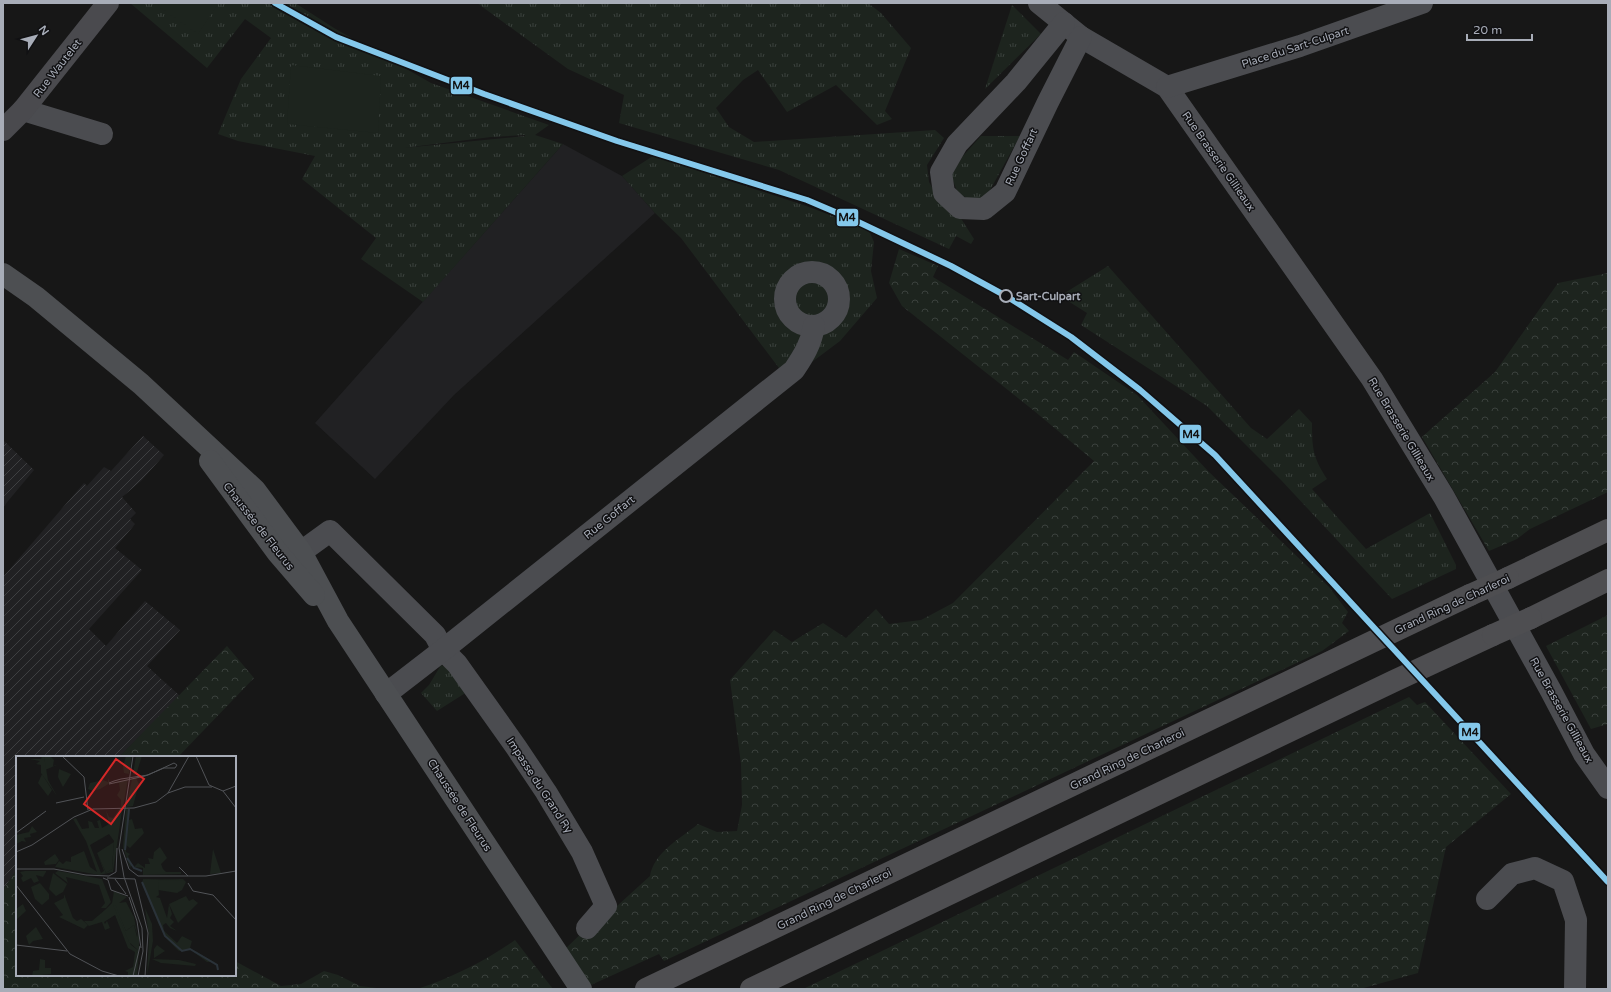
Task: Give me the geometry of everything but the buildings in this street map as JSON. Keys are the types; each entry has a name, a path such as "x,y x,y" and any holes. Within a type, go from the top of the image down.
{"highway":[{"name":"Grand Ring de Charleroi","path":"646,989 1362,646 1608,530"},
{"path":"751,989 1608,580"}],"main road":[{"name":"Chaussée de Fleurus","path":"3,274 36,297 135,379 186,428 255,490 301,552 338,621 581,989"},
{"name":"Chaussée de Fleurus","path":"186,428 276,552 338,621"}],"street":[{"name":"Rue Wautelet","path":"3,130 23,110 108,3"},
{"path":"1039,3 1081,37 1168,87"},
{"name":"Place du Sart-Culpart","path":"1168,87 1300,46 1422,3"},
{"name":"Rue Goffart","path":"1064,23 1016,82 957,144 941,172 944,193 960,208 984,209 1005,192 1081,37"},
{"name":"Rue Brasserie Gillieaux","path":"1168,87 1372,379 1444,497 1584,754 1608,788"},
{"path":"23,110 102,134"},
{"name":"Rue Goffart","path":"386,694 794,370 806,352 812,339 814,326"},
{"path":"301,552 330,531 435,635 443,650"},
{"name":"Impasse du Grand Ry","path":"443,650 457,664 516,747 582,852 606,906 588,928"},
{"path":"1487,899 1512,874 1535,868 1564,881 1576,920 1575,989"}],"shaded area":[{"path":"563,144 622,176 655,213 454,395 375,479 315,423"},
{"path":"143,436 164,455 141,481 122,497 136,513 130,519 135,524 115,548 142,570 89,629 106,646 145,601 180,630 147,666 180,696 120,756 16,756 16,870 3,890 3,577 84,483 87,486 104,467 111,471"},
{"path":"3,440 34,470 3,507"}],"green space":[{"path":"130,3 295,3 334,28 431,83 549,125 535,135 563,144 423,302 361,259 376,238 302,179 315,156 238,141 218,134 241,79 271,38 245,19 207,68","holes":["525,136 403,148 491,137"]},
{"path":"160,3 218,4 198,34 158,6"},
{"path":"477,3 868,3 881,13 911,48 885,111 892,119 877,125 836,85 787,112 758,70 743,80 716,108 729,127 754,142 935,130 944,138 927,165 929,182 940,201 955,209 974,239 971,244 956,236 949,249 779,170 619,123 624,95 568,69"},
{"path":"1012,5 1041,34 985,89"},
{"path":"291,65 381,76 378,133 287,124"},
{"path":"981,136 1020,136 989,192 980,203 958,194 951,175 963,156"},
{"path":"653,156 806,206 862,227 870,233 874,242 871,271 877,298 840,341 788,380 681,238 655,213 622,176"},
{"path":"899,249 938,266 933,277 1068,360 1074,352 1137,395 1208,471 1329,587 1348,612 1342,623 1349,631 1322,651 664,961 659,954 591,985 564,950 587,928 617,906 650,876 653,867 662,853 676,840 698,824 717,832 737,831 742,805 741,764 730,680 774,630 792,642 823,623 846,638 876,609 889,624 921,620 953,603 1094,461 1033,410 902,306 889,283"},
{"path":"1108,266 1251,428 1267,439 1299,409 1312,423 1314,452 1327,479 1312,489 1366,549 1430,513 1456,565 1456,569 1392,599 1281,480 1207,406 1081,325 1087,313 1060,296"},
{"path":"1608,273 1608,492 1530,529 1517,539 1489,551 1422,437 1495,372 1558,283"},
{"path":"1608,615 1608,724 1591,729 1546,646"},
{"path":"227,646 254,678 179,756 120,756"},
{"path":"441,665 451,670 467,692 437,711 421,693 429,685"},
{"path":"1409,697 1417,705 1425,702 1511,794 1446,847 1418,973 1360,989 803,989"},
{"path":"16,870 16,976 236,976 236,962 281,986 301,984 324,971 338,975 360,986 385,989 3,989 3,890"},
{"path":"515,940 553,989 417,989 468,968"}],"transit line":[{"name":"M4","path":"275,3 336,37 484,94 617,141 807,200 854,220 951,266 1006,296 1071,337 1140,390 1215,455 1608,882"}],"place":[{"name":"Sart-Culpart","path":"1006,296"}]}
